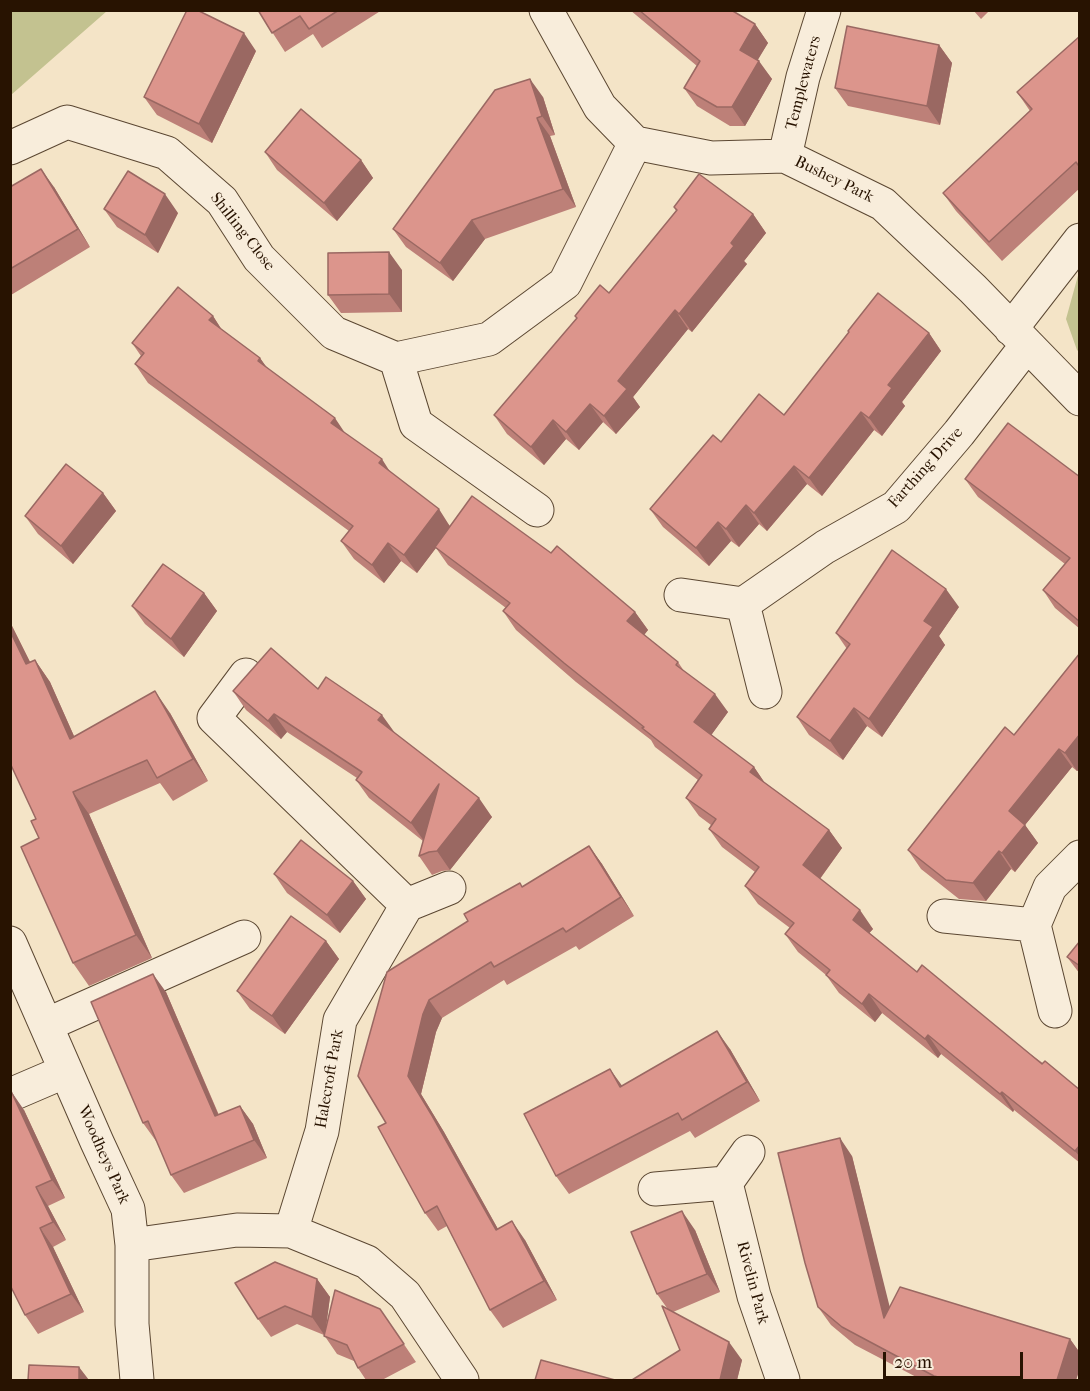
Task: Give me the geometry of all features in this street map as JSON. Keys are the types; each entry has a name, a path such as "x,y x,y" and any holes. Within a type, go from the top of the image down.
{"street":[{"path":"537,510 416,424 396,359 489,339 565,283 634,143 600,107 546,10"},
{"name":"Templewaters","path":"784,156 803,77 824,10"},
{"name":"Shilling Close","path":"10,148 67,122 167,153 222,201 259,258 334,333 396,359"},
{"name":"Bushey Park","path":"634,143 711,158 784,156 883,204 973,289 1080,399"},
{"name":"Farthing Drive","path":"743,604 825,547 896,507 958,433 1080,240"},
{"path":"681,595 743,604 765,692"},
{"path":"246,675 214,718 407,905 449,888"},
{"path":"1055,1011 1034,925 1050,887 1080,857"},
{"name":"Halecroft Park","path":"291,1232 322,1131 340,1020 407,905"},
{"path":"945,916 1034,925"},
{"path":"46,1025 244,937"},
{"name":"Woodheys Park","path":"10,943 128,1209 132,1245 132,1324 137,1380"},
{"path":"10,1095 66,1071"},
{"path":"655,1189 726,1183 748,1152"},
{"name":"Rivelin Park","path":"726,1183 754,1296 783,1380"},
{"path":"132,1245 237,1230 291,1232 367,1262 405,1295 462,1380"}],"shaded area":[{"path":"11,10 107,10 107,11 11,95"},
{"path":"1079,272 1079,352 1066,319"}],"building":[{"path":"187,10 197,10 244,33 199,124 144,97"},
{"path":"258,10 339,10 309,29 300,16 272,33"},
{"path":"639,10 731,10 755,24 740,50 759,61 732,107 717,107 684,88 700,61"},
{"path":"847,26 939,45 927,106 835,88"},
{"path":"1080,36 1080,163 1078,165 1076,162 989,242 943,193 1032,109 1017,92"},
{"path":"530,79 542,116 537,118 563,189 472,220 440,263 393,229 495,90"},
{"path":"301,109 361,160 324,203 265,152"},
{"path":"41,169 78,229 10,269 10,187"},
{"path":"128,171 165,194 145,235 104,209"},
{"path":"699,174 753,214 731,243 734,246 679,314 675,310 618,381 627,389 604,416 590,404 566,432 553,420 531,447 494,415 577,318 575,316 600,285 609,293 677,210 674,207"},
{"path":"389,252 389,294 328,295 328,253"},
{"path":"178,287 213,316 209,320 260,358 258,361 335,418 331,423 382,459 379,463 439,509 404,555 388,543 372,565 341,541 353,526 135,364 144,353 132,343"},
{"path":"878,293 929,333 888,385 892,388 869,418 861,412 809,478 794,466 754,513 746,505 726,529 718,522 696,548 650,509 713,435 721,442 759,394 784,415"},
{"path":"1008,423 1080,477 1080,622 1043,590 1070,558 965,479"},
{"path":"66,464 103,493 61,546 25,516"},
{"path":"472,496 551,553 557,546 635,612 627,621 678,662 676,665 715,694 694,722 754,767 750,772 829,830 803,865 860,910 853,920 917,972 922,965 1042,1064 1045,1061 1080,1090 1080,1145 1075,1151 928,1035 925,1039 869,994 862,1004 826,975 830,970 785,934 794,923 745,886 759,867 709,829 716,819 686,798 702,775 642,728 644,727 503,611 510,603 435,547"},
{"path":"892,550 946,589 924,621 933,627 869,719 854,708 830,741 797,717 850,644 836,633"},
{"path":"163,564 204,593 171,639 132,606"},
{"path":"10,631 26,664 35,660 70,739 155,691 193,759 157,778 147,760 73,792 136,935 73,963 21,847 39,838 31,821 36,819 10,763"},
{"path":"271,648 318,689 326,677 382,715 378,720 479,798 437,851 419,856 439,784 411,823 356,780 362,772 274,714 268,721 233,691"},
{"path":"1080,653 1080,734 1065,753 1059,749 1009,811 1025,825 1002,853 999,851 973,883 946,880 908,850 1005,727 1014,735"},
{"path":"301,840 353,881 327,915 274,874"},
{"path":"589,846 621,897 566,932 563,928 494,967 491,962 429,1000 423,1014 408,1076 496,1230 512,1221 544,1281 490,1310 437,1206 425,1213 378,1127 386,1123 358,1076 387,972 468,921 464,914 520,883 522,887"},
{"path":"291,916 326,941 272,1016 237,991"},
{"path":"1080,941 1080,966 1067,957"},
{"path":"153,974 215,1116 240,1106 254,1140 171,1175 148,1121 143,1123 91,1002"},
{"path":"717,1031 747,1082 682,1120 678,1113 556,1176 524,1114 610,1069 620,1087"},
{"path":"11,1091 52,1180 36,1187 53,1222 40,1228 71,1294 25,1315 10,1285"},
{"path":"840,1138 884,1318 900,1287 1070,1339 1057,1380 951,1380 934,1376 842,1327 818,1307 778,1153"},
{"path":"682,1211 707,1274 657,1294 631,1232"},
{"path":"275,1262 317,1279 312,1317 285,1306 258,1319 235,1283"},
{"path":"335,1290 380,1309 404,1344 358,1368 347,1345 324,1336"},
{"path":"662,1306 729,1342 720,1380 632,1380 680,1350"},
{"path":"541,1360 615,1380 535,1380"},
{"path":"29,1365 79,1367 79,1380 28,1380"}]}
